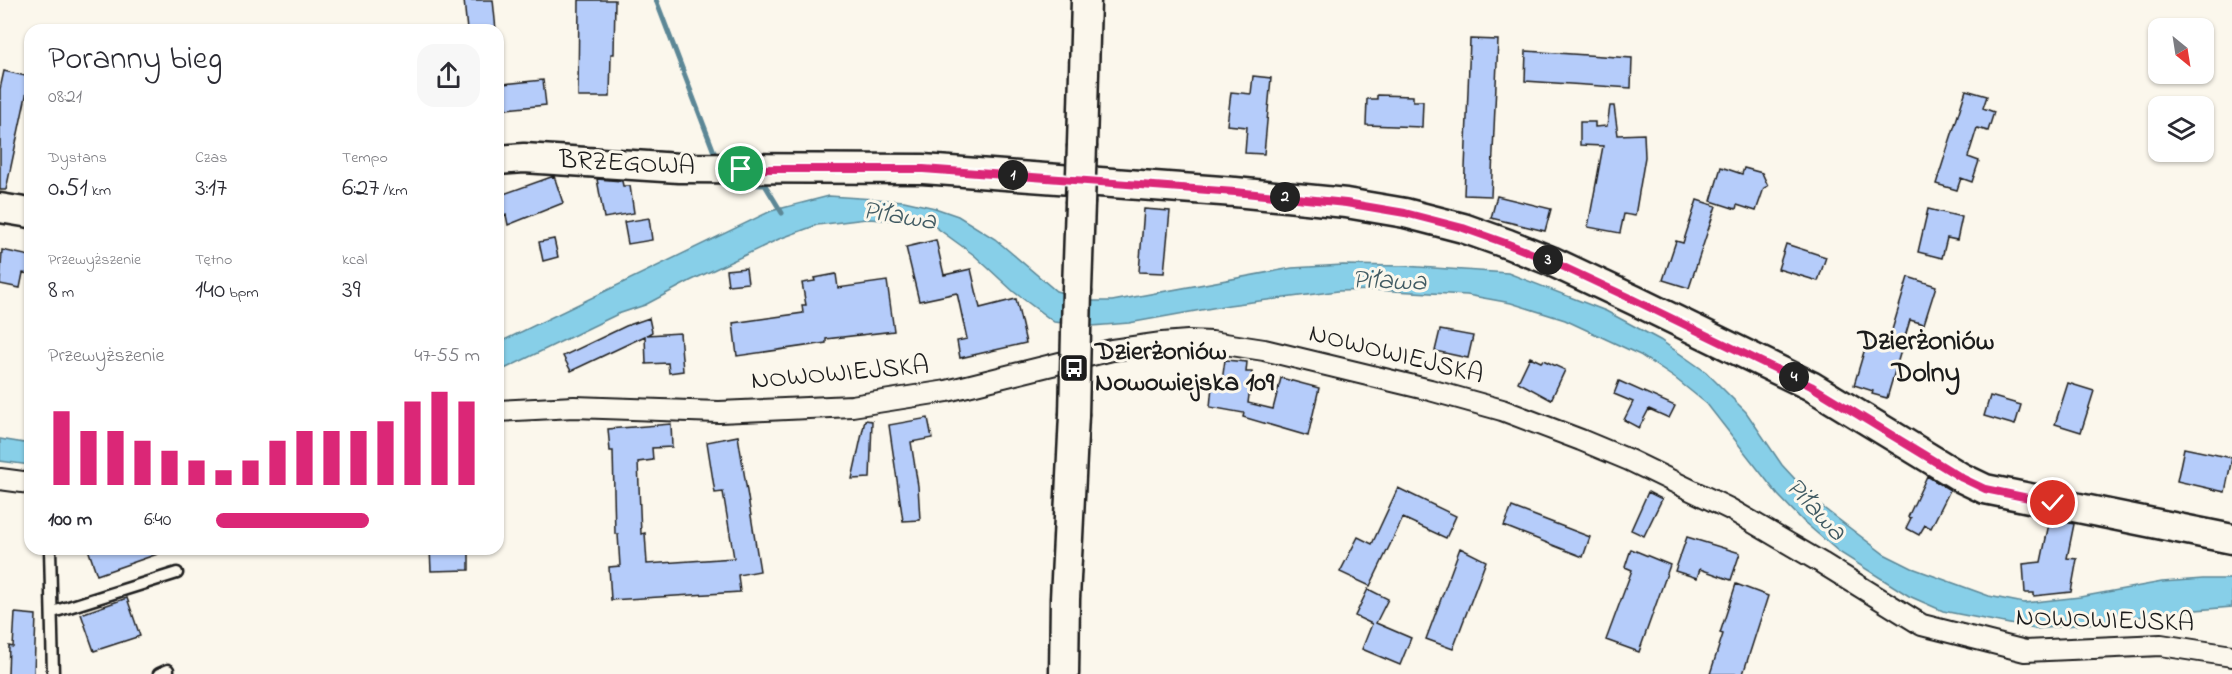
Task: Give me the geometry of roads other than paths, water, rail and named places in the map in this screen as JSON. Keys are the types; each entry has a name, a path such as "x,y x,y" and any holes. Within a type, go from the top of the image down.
{"street":[{"path":"1064,674 1086,0"},
{"name":"BRZEGOWA","path":"504,160 524,158 680,168 923,169 1235,192 1346,203 1405,213 1463,228 1508,244 1551,261 1634,300 1811,386 1962,478 1985,489 2232,539"},
{"path":"0,208 24,212"},
{"name":"NOWOWIEJSKA","path":"504,411 574,407 719,412 852,406 947,391 1113,350 1188,341 1254,348 1430,390 1502,410 1581,440 1629,460 1730,509 1922,625 2025,651 2161,645 2232,656"},
{"path":"0,479 24,482"}],"lane":[{"path":"50,555 53,674"},
{"path":"53,612 177,573"}],"water":[{"name":"Piława","path":"829,196 904,201 935,208 958,216 995,239 1056,291 1093,301 1112,301 1292,268 1343,265 1404,266 1508,273 1606,311 1660,340 1706,372 1746,412 1782,465 1817,503 1884,554 1912,568 1989,596 2024,603 2080,597 2162,582 2232,579 2232,607 2159,613 2117,621 2035,629 1943,611 1909,596 1839,552 1804,522 1778,495 1707,404 1676,379 1640,355 1565,320 1511,303 1467,295 1375,290 1338,291 1229,305 1129,323 1092,326 1054,322 1014,292 974,255 934,226 911,221 866,219 817,225 779,239 645,305 618,314 504,369 504,340 771,211"},
{"path":"0,439 24,443 24,464 0,461"}],"waterway":[{"path":"656,0 714,152"},
{"path":"727,184 765,185 782,213"}],"place":[{"name":"Dzierżoniów Nowowiejska 109","path":"1074,368"}],"district":[{"name":"Dzierżoniów Dolny","path":"1926,358"}]}
